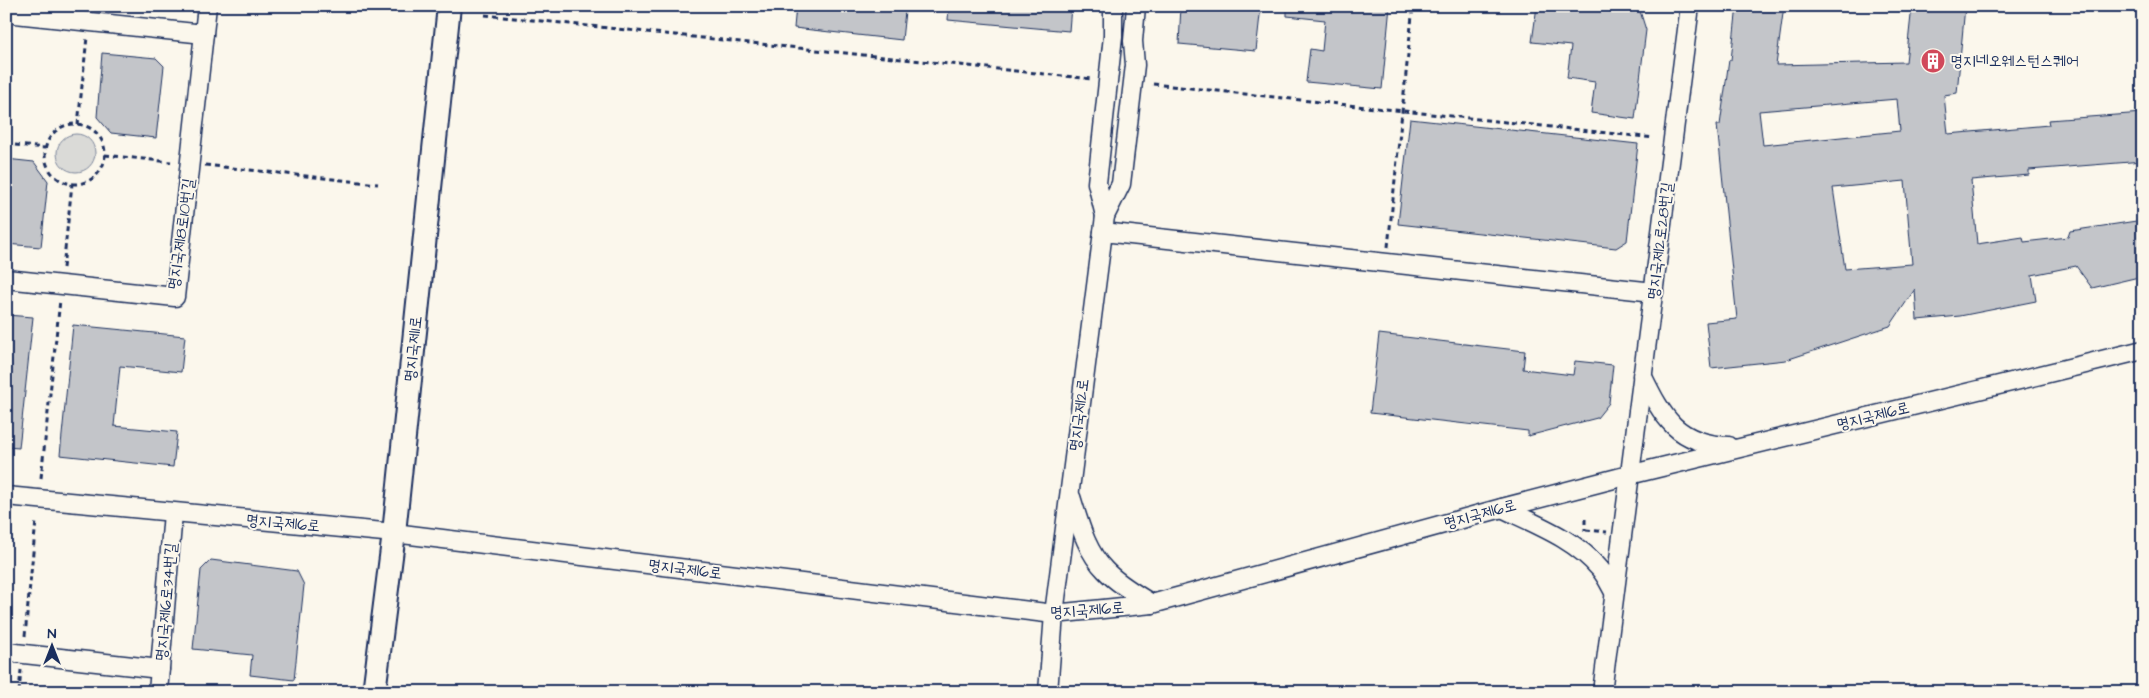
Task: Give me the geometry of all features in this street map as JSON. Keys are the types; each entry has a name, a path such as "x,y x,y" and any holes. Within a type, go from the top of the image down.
{"main road":[{"name":"명지국제1로","path":"374,692 394,533 449,6"}],"street":[{"name":"명지국제8로10번길","path":"6,279 175,297 207,6"},
{"name":"명지국제2로","path":"1104,224 1097,183 1113,36 1114,6"},
{"name":"명지국제2로","path":"1048,692 1054,614 1104,224 1122,184 1136,65 1133,41 1136,6"},
{"name":"명지국제2로28번길","path":"1602,692 1690,6"},
{"path":"6,13 204,34"},
{"path":"1104,224 1654,292"},
{"name":"명지국제6로","path":"6,496 394,533 1054,614 1152,604 1629,475 2137,355"},
{"path":"1642,375 1658,408 1671,425 1684,435 1715,445 1757,444"},
{"path":"1069,493 1089,547 1097,561 1112,577 1152,604"},
{"path":"1502,508 1553,533 1580,549 1602,570 1614,592"},
{"name":"명지국제6로34번길","path":"158,692 173,513"},
{"path":"6,652 160,669"}],"path":[{"path":"1388,248 1414,6"},
{"path":"485,14 1095,79"},
{"path":"78,125 87,34"},
{"path":"1153,84 1654,138"},
{"path":"78,125 87,127 100,138 105,155 98,173 91,180 82,184 72,184 62,182 48,168 45,148 48,140 61,128 78,125"},
{"path":"6,144 45,148"},
{"path":"105,155 171,162"},
{"path":"204,165 378,184"},
{"path":"63,270 72,184"},
{"path":"41,478 60,300"},
{"path":"1585,519 1585,536"},
{"path":"24,636 36,521"},
{"path":"1586,530 1607,532"},
{"path":"19,692 21,669"}],"shaded area":[{"path":"76,134 90,139 95,153 90,167 76,172 62,167 57,153 62,139"}],"building":[{"path":"796,6 862,6 905,11 902,40 794,28"},
{"path":"949,6 1071,6 1069,31 948,20"},
{"path":"1181,6 1261,6 1256,51 1179,44"},
{"path":"1287,6 1390,6 1382,89 1306,82 1310,49 1322,51 1325,20 1287,16"},
{"path":"1537,6 1600,6 1640,11 1646,30 1635,119 1591,113 1595,82 1567,78 1571,46 1532,42"},
{"path":"1737,6 1784,6 1776,65 1906,62 1912,6 1965,6 1957,93 1944,95 1948,134 2049,125 2048,120 2143,113 2143,161 2029,170 2029,175 1971,180 1977,244 2023,237 2024,242 2068,237 2070,231 2143,220 2143,276 2092,288 2076,266 2032,275 2036,301 1960,316 1917,320 1915,289 1890,326 1786,360 1711,368 1706,322 1737,319 1717,125 1720,125 1729,60 1731,60","holes":["1897,99 1900,131 1763,145 1759,111","1905,181 1912,264 1845,269 1833,188"]},
{"path":"102,53 156,58 164,66 156,138 111,133 97,117"},
{"path":"1410,119 1638,144 1627,241 1616,248 1398,224"},
{"path":"6,159 34,162 48,181 41,247 6,244 6,212 10,180 6,180"},
{"path":"6,315 33,317 19,448 6,447"},
{"path":"73,325 185,336 181,372 120,366 114,426 177,432 173,467 60,455"},
{"path":"1379,334 1525,351 1523,369 1573,375 1575,361 1613,365 1609,403 1597,418 1528,436 1528,431 1370,413"},
{"path":"211,560 297,571 304,585 294,680 250,675 252,655 193,649 201,570"}],"place":[{"name":"명지네오웨스턴스퀘어","path":"1933,61"}]}
